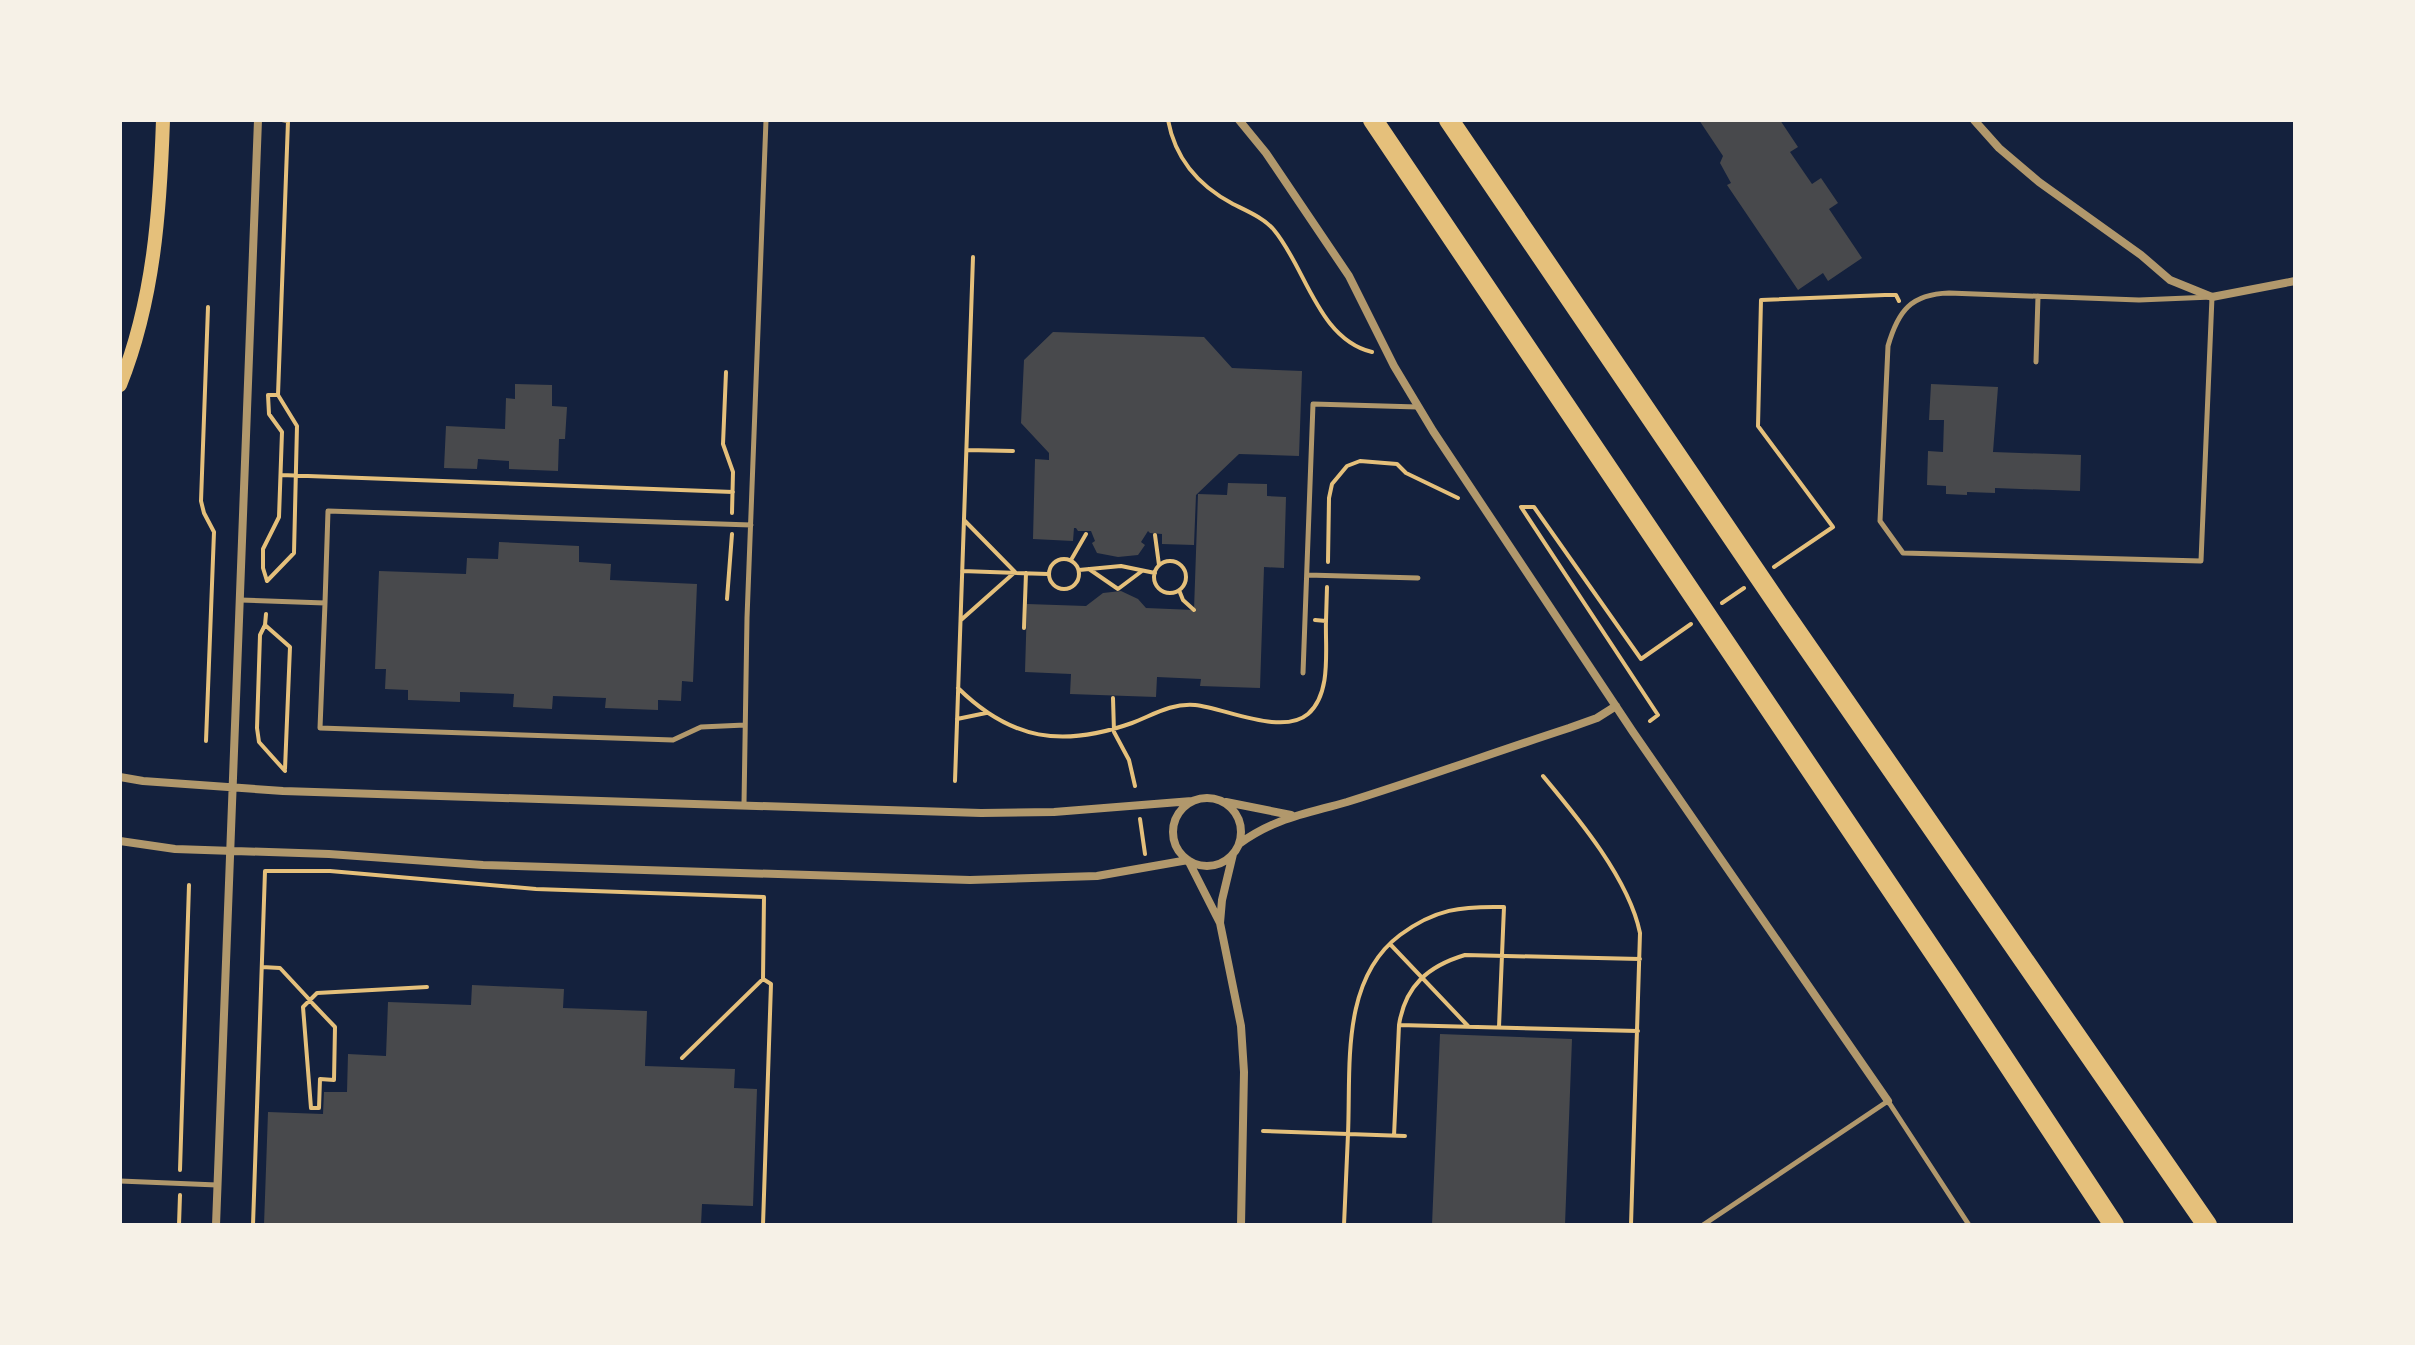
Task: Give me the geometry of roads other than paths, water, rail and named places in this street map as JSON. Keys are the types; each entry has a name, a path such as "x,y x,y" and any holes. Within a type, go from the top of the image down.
{"highway":[{"path":"1373,120 2114,1225"},
{"path":"1449,120 2023,962 2207,1225"}],"main road":[{"path":"120,385 154,257 163,120"}],"street":[{"path":"216,1225 258,120"},
{"path":"1239,120 1266,153 1349,276 1389,356 1419,407 1616,706 1888,1101"},
{"path":"1974,120 1999,148 2039,182 2141,255 2170,280 2212,297 2295,281"},
{"path":"1220,923 1233,854 1239,844 1253,834 1292,815 1346,802 1583,723 1616,706"},
{"path":"120,777 232,788 981,813 1054,812 1192,801"},
{"path":"1241,1225 1245,1119 1241,1026 1220,923 1188,860 1177,849 1172,827 1182,807 1202,797 1292,815"},
{"path":"1222,801 1230,806 1240,823 1239,844"},
{"path":"120,841 175,849 329,854 510,866 970,880 1097,876 1188,860 1204,867 1215,866 1233,854"}],"lane":[{"path":"744,804 766,120"},
{"path":"1936,294 2139,300 2212,297 2201,561 1903,553 1880,521 1888,346 1893,328 1905,309 1924,296 1936,294"},
{"path":"2036,362 2038,296"},
{"path":"1303,673 1313,404 1419,407"},
{"path":"745,725 701,727 673,740 320,728 328,511 751,525"},
{"path":"1306,575 1418,578"},
{"path":"240,600 325,603"},
{"path":"1703,1225 1888,1101 1969,1225"},
{"path":"120,1181 218,1185"}]}
